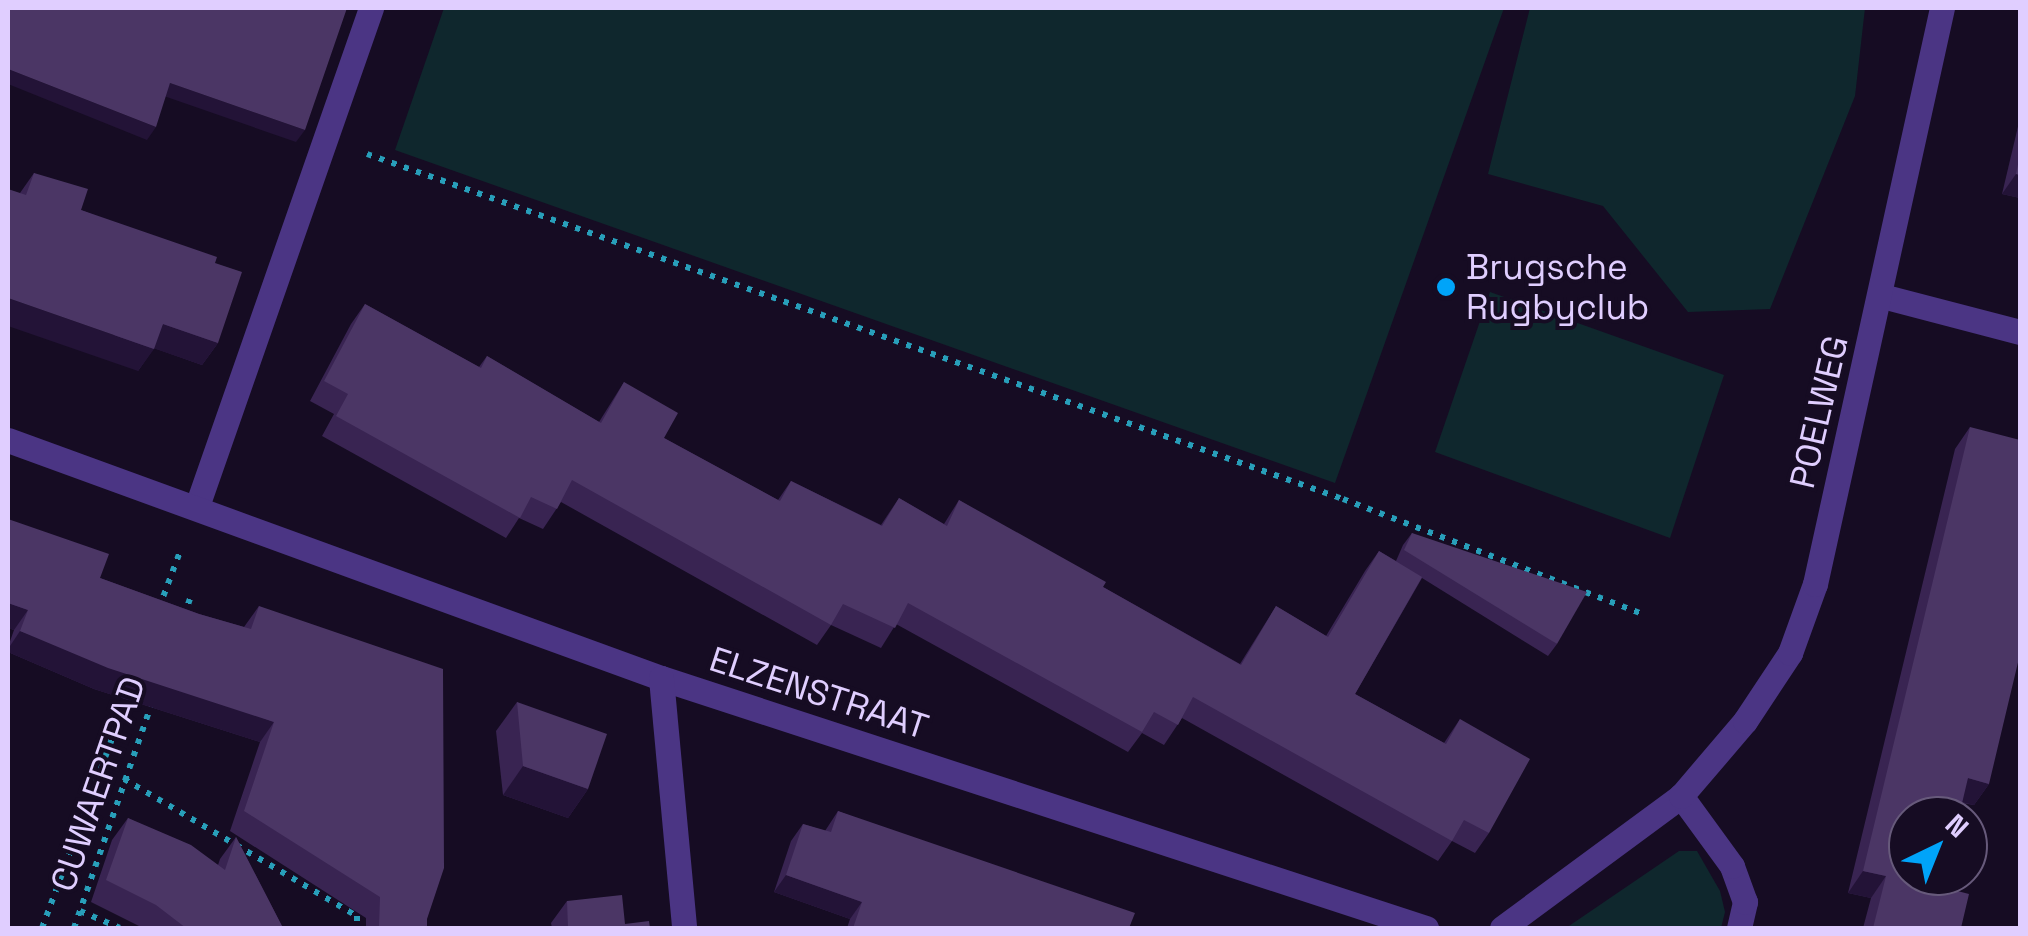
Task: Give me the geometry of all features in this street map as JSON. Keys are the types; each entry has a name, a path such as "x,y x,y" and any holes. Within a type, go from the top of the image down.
{"street":[{"path":"196,506 371,8"},
{"name":"POELWEG","path":"1502,928 1682,796 1745,721 1790,653 1815,584 1882,296 1942,8"},
{"path":"1882,296 2020,332"},
{"name":"ELZENSTRAAT","path":"8,440 660,678 1426,928"},
{"path":"660,678 684,928"},
{"path":"1682,796 1732,866 1745,902 1739,928"}],"path":[{"path":"323,139 1343,499 1640,613"},
{"path":"159,609 196,506"},
{"path":"177,635 190,599"},
{"name":"CUWAERTPAD","path":"42,928 132,684"},
{"name":"CUWAERTPAD","path":"74,928 157,689"},
{"path":"124,779 357,916 357,928"},
{"path":"80,911 120,928"}],"green space":[{"path":"444,8 1504,8 1335,483 395,150"},
{"path":"1530,8 1865,8 1855,96 1770,309 1688,312 1603,206 1488,174"},
{"path":"1490,292 1724,375 1670,538 1435,452"},
{"path":"1679,851 1697,851 1720,891 1725,912 1721,928 1566,928"}],"building":[{"path":"8,8 347,8 305,130 170,83 156,127 8,69"},
{"path":"34,173 88,189 81,210 217,257 215,263 242,272 218,343 163,324 154,349 8,298 8,189 26,195"},
{"path":"365,304 481,368 487,356 601,423 624,382 678,413 664,438 780,501 791,481 882,526 899,498 947,526 959,500 1106,582 1103,587 1241,665 1276,606 1328,637 1379,551 1422,577 1355,694 1446,744 1460,719 1530,759 1489,833 1464,820 1452,841 1193,697 1178,725 1154,712 1142,732 908,603 895,628 843,604 831,625 572,480 557,509 531,497 520,518 336,416 348,394 324,381"},
{"path":"1970,427 2020,440 2020,654 1989,784 1968,778 1964,796 1888,796 1888,896 1969,896 1961,928 1873,928 1886,876 1863,871"},
{"path":"8,519 109,554 100,578 199,614 251,629 259,606 443,669 444,868 427,928 379,928 380,897 244,811 274,722 108,668 20,631 28,610 8,603"},
{"path":"1412,533 1587,592 1557,644 1404,550"},
{"path":"517,702 607,734 588,789 523,766"},
{"path":"838,811 1135,913 1129,928 853,928 862,902 786,875 803,824 831,832"},
{"path":"128,818 191,845 225,870 236,837 283,928 186,928 156,905 106,880"},
{"path":"622,895 625,924 649,921 650,928 568,928 567,901"}],"place":[{"name":"Brugsche Rugbyclub","path":"1446,287"}]}
